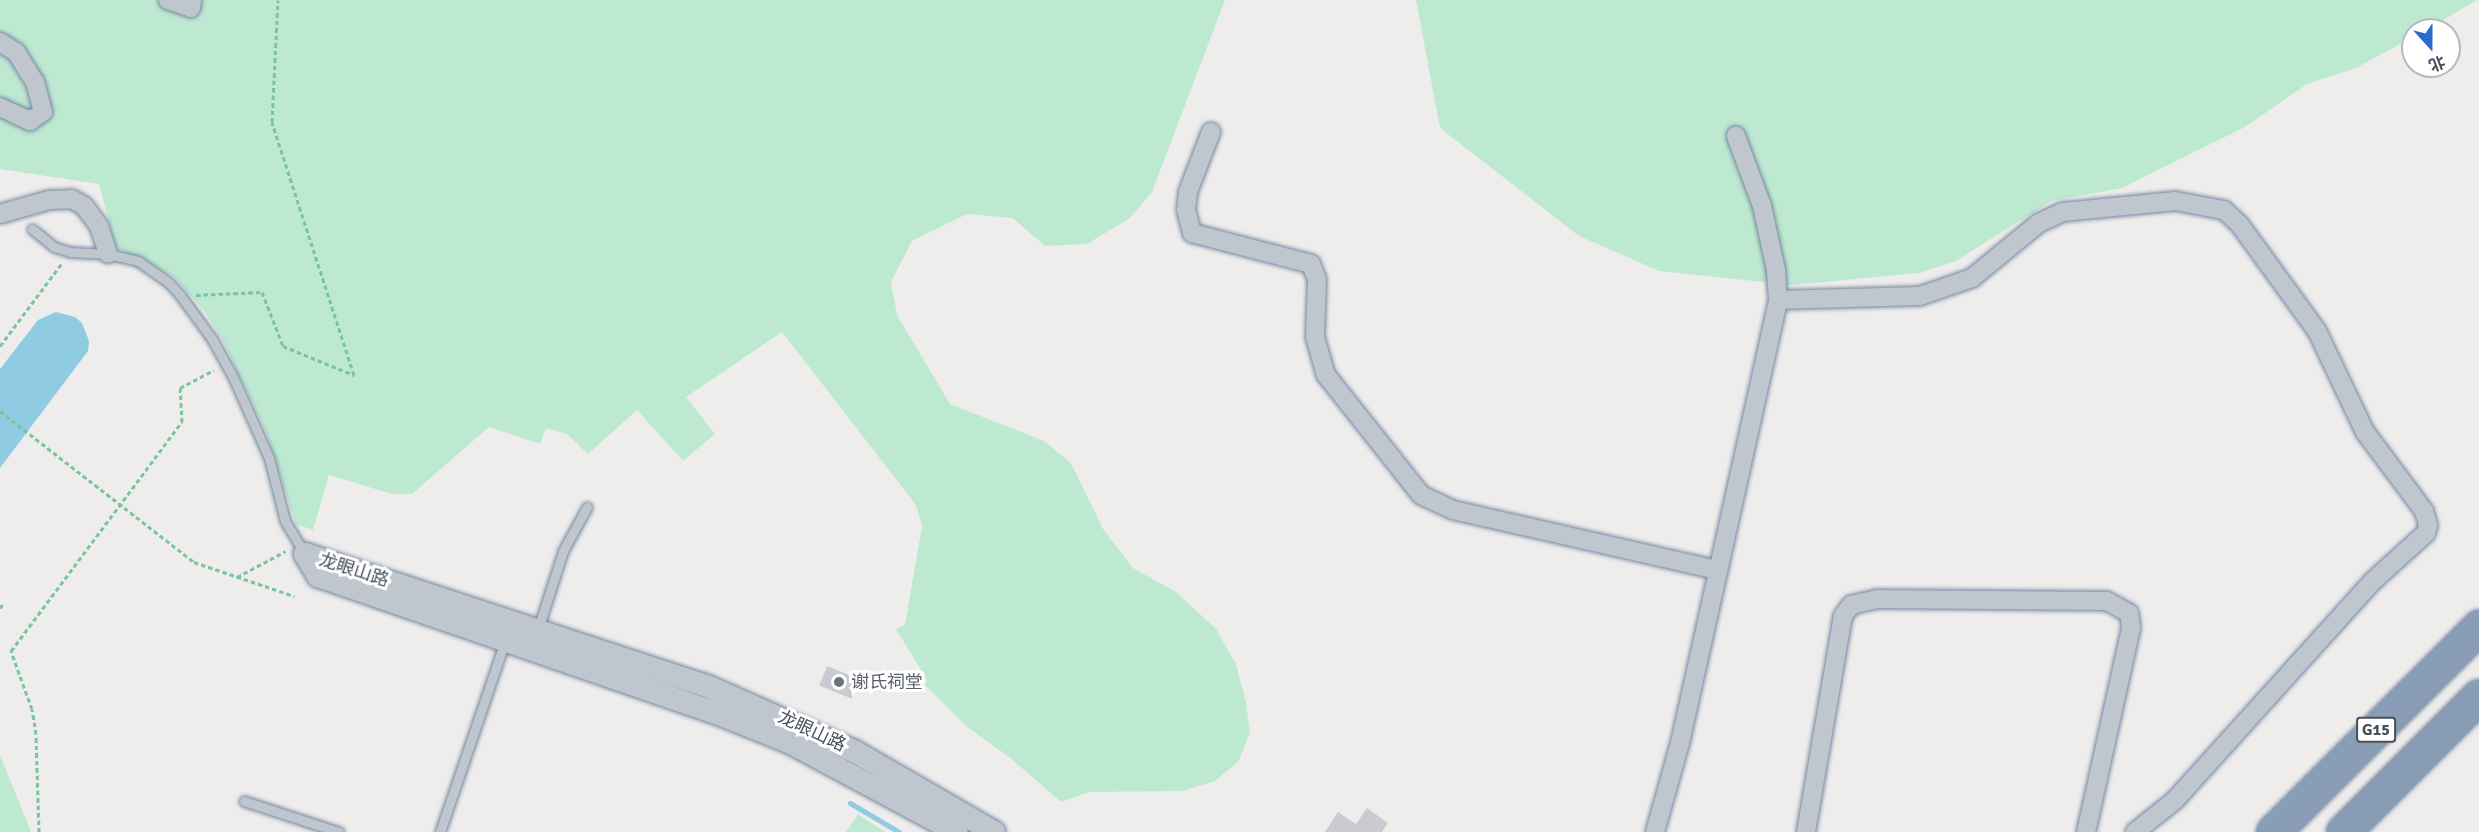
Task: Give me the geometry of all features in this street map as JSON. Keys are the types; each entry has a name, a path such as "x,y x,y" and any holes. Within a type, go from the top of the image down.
{"highway":[{"name":"G15","path":"2273,832 2479,627"},
{"name":"G15","path":"2343,832 2479,696"}],"street":[{"path":"168,0 191,8 192,0"},
{"path":"0,42 16,52 35,82 43,112 30,121 0,107"},
{"path":"1211,132 1188,192 1186,210 1192,233 1311,264 1317,280 1315,337 1326,375 1421,495 1453,510 1718,570"},
{"path":"1655,832 1678,754 1778,300 1776,270 1762,206 1736,136"},
{"path":"0,214 49,200 72,199 84,206 99,226 108,254"},
{"path":"1778,300 1920,296 1972,278 2039,223 2063,212 2175,201 2224,210 2240,225 2317,331 2365,432 2424,511 2428,525 2426,533 2372,582 2174,801 2135,832"},
{"name":"龙眼山路","path":"302,549 318,576 508,630 535,640 791,743 957,832"},
{"path":"1806,832 1843,616 1851,605 1876,599 2107,601 2129,613 2131,628 2086,832"},
{"name":"龙眼山路","path":"535,640 707,686 807,728 902,777 994,832"}],"lane":[{"path":"32,229 54,247 70,252 108,254 138,261 180,295 226,365 268,458 285,521 302,549"},
{"path":"535,640 563,551 587,507"},
{"path":"440,832 508,630"},
{"path":"244,801 339,832"}],"path":[{"path":"180,295 262,292 283,346 354,375 272,122 278,0"},
{"path":"0,346 70,252"},
{"path":"39,832 36,734 32,709 11,651 122,506 182,422 180,388 226,365"},
{"path":"0,411 194,562 294,596"},
{"path":"237,577 302,549"}],"green space":[{"path":"0,0 1225,0 1152,192 1130,218 1087,244 1045,246 1013,218 967,214 912,241 891,282 897,315 950,404 1044,441 1071,463 1103,529 1133,568 1176,592 1216,629 1236,664 1246,703 1250,733 1238,762 1215,781 1182,791 1089,792 1061,802 1009,757 966,726 925,685 927,680 896,629 905,625 922,526 916,505 782,332 686,397 715,434 683,461 637,410 588,454 567,434 546,428 540,444 489,427 412,494 392,494 329,475 313,530 296,524 266,432 224,343 204,310 173,276 116,248 99,184 0,169"},
{"path":"1416,0 2477,0 2446,18 2401,18 2401,44 2356,68 2307,84 2245,127 2122,188 2051,201 1956,261 1919,273 1792,285 1659,271 1579,236 1440,128"},
{"path":"0,755 31,832 0,832"},
{"path":"858,814 885,832 846,832"}],"water":[{"path":"56,312 75,317 82,323 89,341 88,351 0,468 0,369 38,320"}],"building":[{"name":"谢氏祠堂","path":"827,666 859,679 852,699 819,685"},
{"path":"1367,808 1388,823 1382,832 1325,832 1338,812 1356,824"}],"waterway":[{"path":"850,803 899,832"}],"place":[{"name":"谢氏祠堂","path":"839,682"}]}
